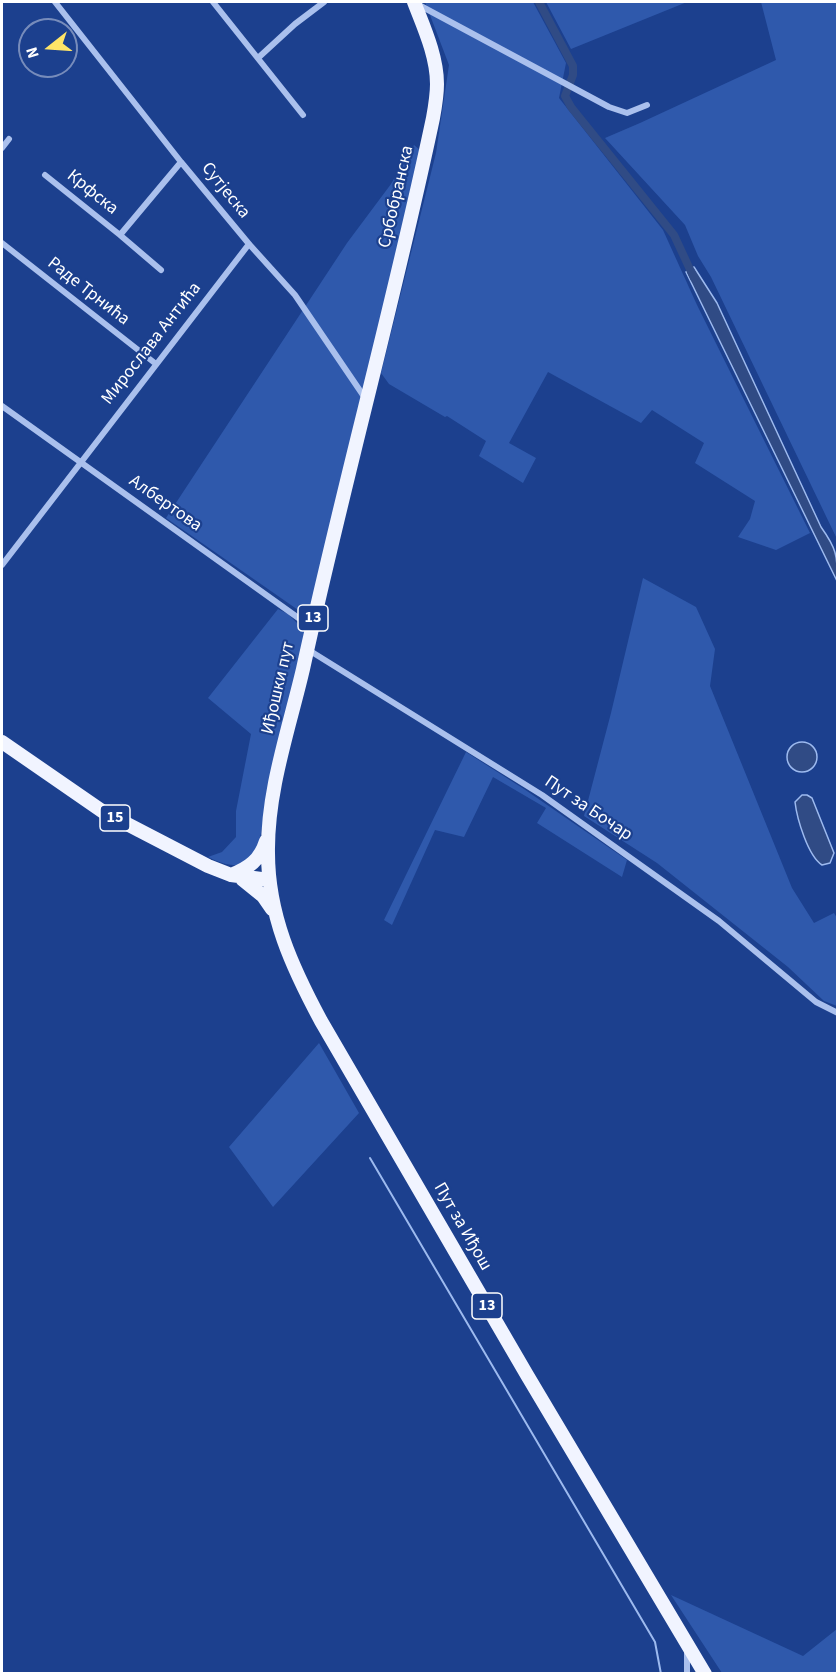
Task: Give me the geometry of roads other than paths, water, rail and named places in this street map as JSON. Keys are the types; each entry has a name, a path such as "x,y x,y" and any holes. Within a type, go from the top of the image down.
{"main road":[{"name":"Србобранска","path":"368,402 433,118 437,85 436,66 414,2"},
{"name":"Иђошки пут","path":"269,880 270,812 311,627 368,402"},
{"name":"15","path":"2,742 102,811 208,866 234,875 269,880"},
{"path":"268,837 259,857 252,865 234,875 254,887 263,896 276,917"},
{"name":"Пут за Иђош","path":"269,880 276,917 291,961 321,1021 527,1375 705,1674"}],"street":[{"name":"Сутјеска","path":"55,2 181,162 295,295 368,402"},
{"path":"213,2 303,115"},
{"path":"258,58 295,24 324,2"},
{"path":"414,2 609,107 627,113 647,105"},
{"path":"2,148 9,139"},
{"name":"Крфска","path":"120,235 181,162"},
{"name":"Крфска","path":"45,175 161,270"},
{"name":"Раде Трнића","path":"2,243 156,364"},
{"name":"Мирослава Антића","path":"2,565 249,244"},
{"name":"Албертова","path":"2,406 311,627"},
{"name":"Пут за Бочар","path":"307,649 542,795 719,921 816,1002 837,1013"},
{"path":"687,1642 687,1674"}],"waterway":[{"path":"539,2 573,66 573,75 565,96 571,107 674,235 694,278"},
{"path":"370,1158 655,1642 661,1674"}]}
